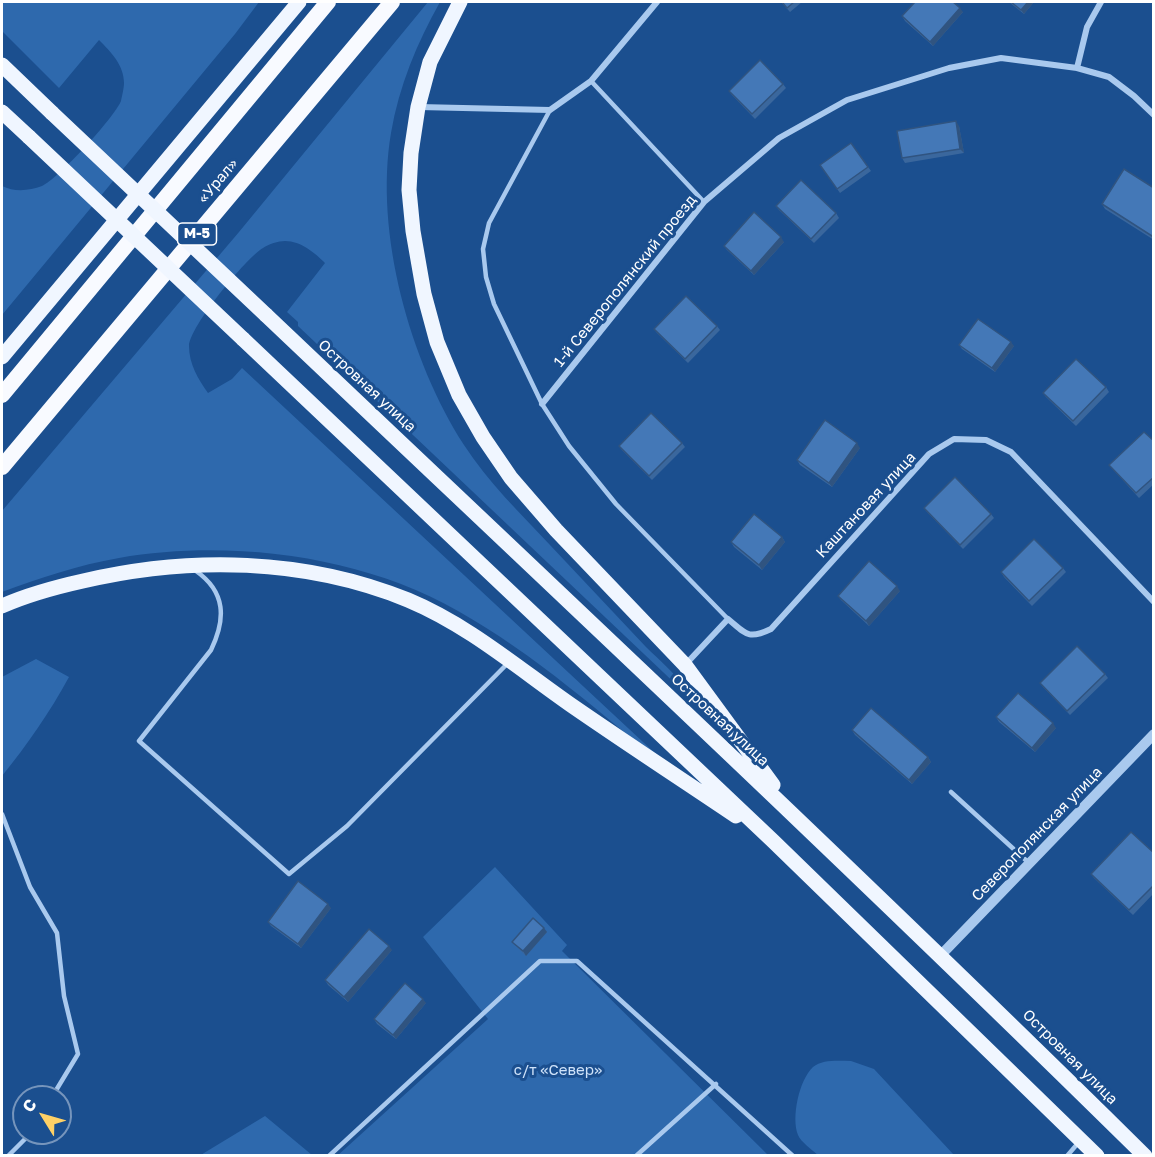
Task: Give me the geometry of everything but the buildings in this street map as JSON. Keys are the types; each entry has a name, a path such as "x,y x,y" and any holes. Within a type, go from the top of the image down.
{"highway":[{"name":"«Урал»","path":"2,395 328,2"},
{"name":"«Урал»","path":"2,467 392,2"}],"main road":[{"path":"460,2 430,62 418,107 411,153 409,190 413,231 424,294 436,342 459,395 483,436 519,486 556,530 685,665 796,816"},
{"path":"2,357 297,3"},
{"name":"Островная улица","path":"2,65 796,816 1145,1155"},
{"path":"2,112 773,841 1097,1155"},
{"path":"2,606 55,587 98,577 141,569 188,566 270,566 366,586 409,600 454,624 511,660 570,704 773,841"}],"street":[{"path":"418,107 550,110 591,81 657,2"},
{"path":"1077,68 1088,27 1101,2"},
{"name":"1-й Северополянский проезд","path":"542,404 704,202 779,138 847,100 949,68 1001,58 1077,68 1109,77 1134,96 1154,116"},
{"name":"Каштановая улица","path":"728,619 745,634 757,636 771,629 929,453 954,439 986,440 1011,452 1154,602"},
{"path":"685,665 728,619"},
{"name":"Северополянская улица","path":"941,955 1154,734"}],"lane":[{"path":"591,81 704,202"},
{"path":"550,110 489,223 483,249 486,277 494,304 542,404 569,446 616,504 728,619"},
{"path":"188,566 203,576 214,589 221,605 222,620 218,636 211,650 139,741 289,874 347,826 511,660"},
{"path":"951,792 1029,863"},
{"path":"2,814 30,887 57,933 64,996 78,1054 59,1085"},
{"path":"329,1155 540,961 577,961 794,1155"},
{"path":"636,1155 716,1084"},
{"path":"1067,1155 1081,1140"}],"green space":[{"path":"2,2 259,2 2,315 2,186 27,190 50,181 72,161 108,120 121,101 124,83 122,70 99,40 59,88 2,31"},
{"path":"428,2 440,2 416,49 404,82 394,116 387,172 392,254 401,295 427,375 464,445 483,472 673,673 686,691 683,691 298,326 298,322 287,312 325,263 307,248 297,243 277,242 263,248 244,265 208,309 192,336 189,353 192,365 208,393 232,379 242,368 673,770 672,772 542,666 487,628 420,592 379,576 293,556 205,550 119,558 89,564 2,592 2,511 239,232"},
{"path":"36,659 69,677 38,728 2,776 2,677"},
{"name":"с/т «Север»","path":"495,867 567,945 562,951 768,1155 337,1156 488,1019 423,937"},
{"path":"851,1061 874,1069 954,1155 818,1155 807,1146 798,1135 795,1119 800,1090 808,1073 817,1064"},
{"path":"265,1116 312,1155 201,1155 204,1153"}]}
